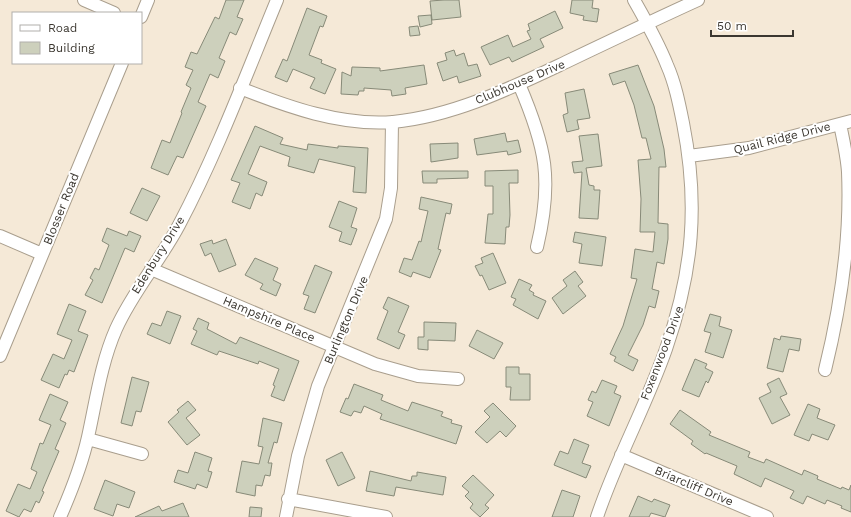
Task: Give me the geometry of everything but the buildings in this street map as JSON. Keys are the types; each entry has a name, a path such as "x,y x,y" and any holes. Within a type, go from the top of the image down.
{"street":[{"path":"84,0 112,12"},
{"path":"142,14 148,0"},
{"name":"Edenbury Drive","path":"60,517 69,496 88,439 105,361 116,329 133,295 178,226 199,185 277,0"},
{"name":"Foxenwood Drive","path":"597,517 665,350 682,299 690,256 692,207 689,156 676,90 667,65 634,0"},
{"name":"Clubhouse Drive","path":"240,88 279,104 318,114 355,121 392,122 439,114 491,97 698,0"},
{"name":"Blosser Road","path":"0,356 122,64"},
{"path":"519,84 534,119 544,155 546,184 544,217 537,247"},
{"name":"Burlington Drive","path":"286,517 288,499 318,386 386,219 391,188 392,122"},
{"path":"825,370 838,315 847,242 848,171 846,122"},
{"name":"Quail Ridge Drive","path":"689,156 749,148 846,122"},
{"path":"0,236 42,254"},
{"name":"Hampshire Place","path":"151,269 375,364 418,376 458,379"},
{"path":"88,439 142,454"},
{"name":"Briarcliff Drive","path":"621,455 759,515"},
{"path":"288,499 386,517"}]}
